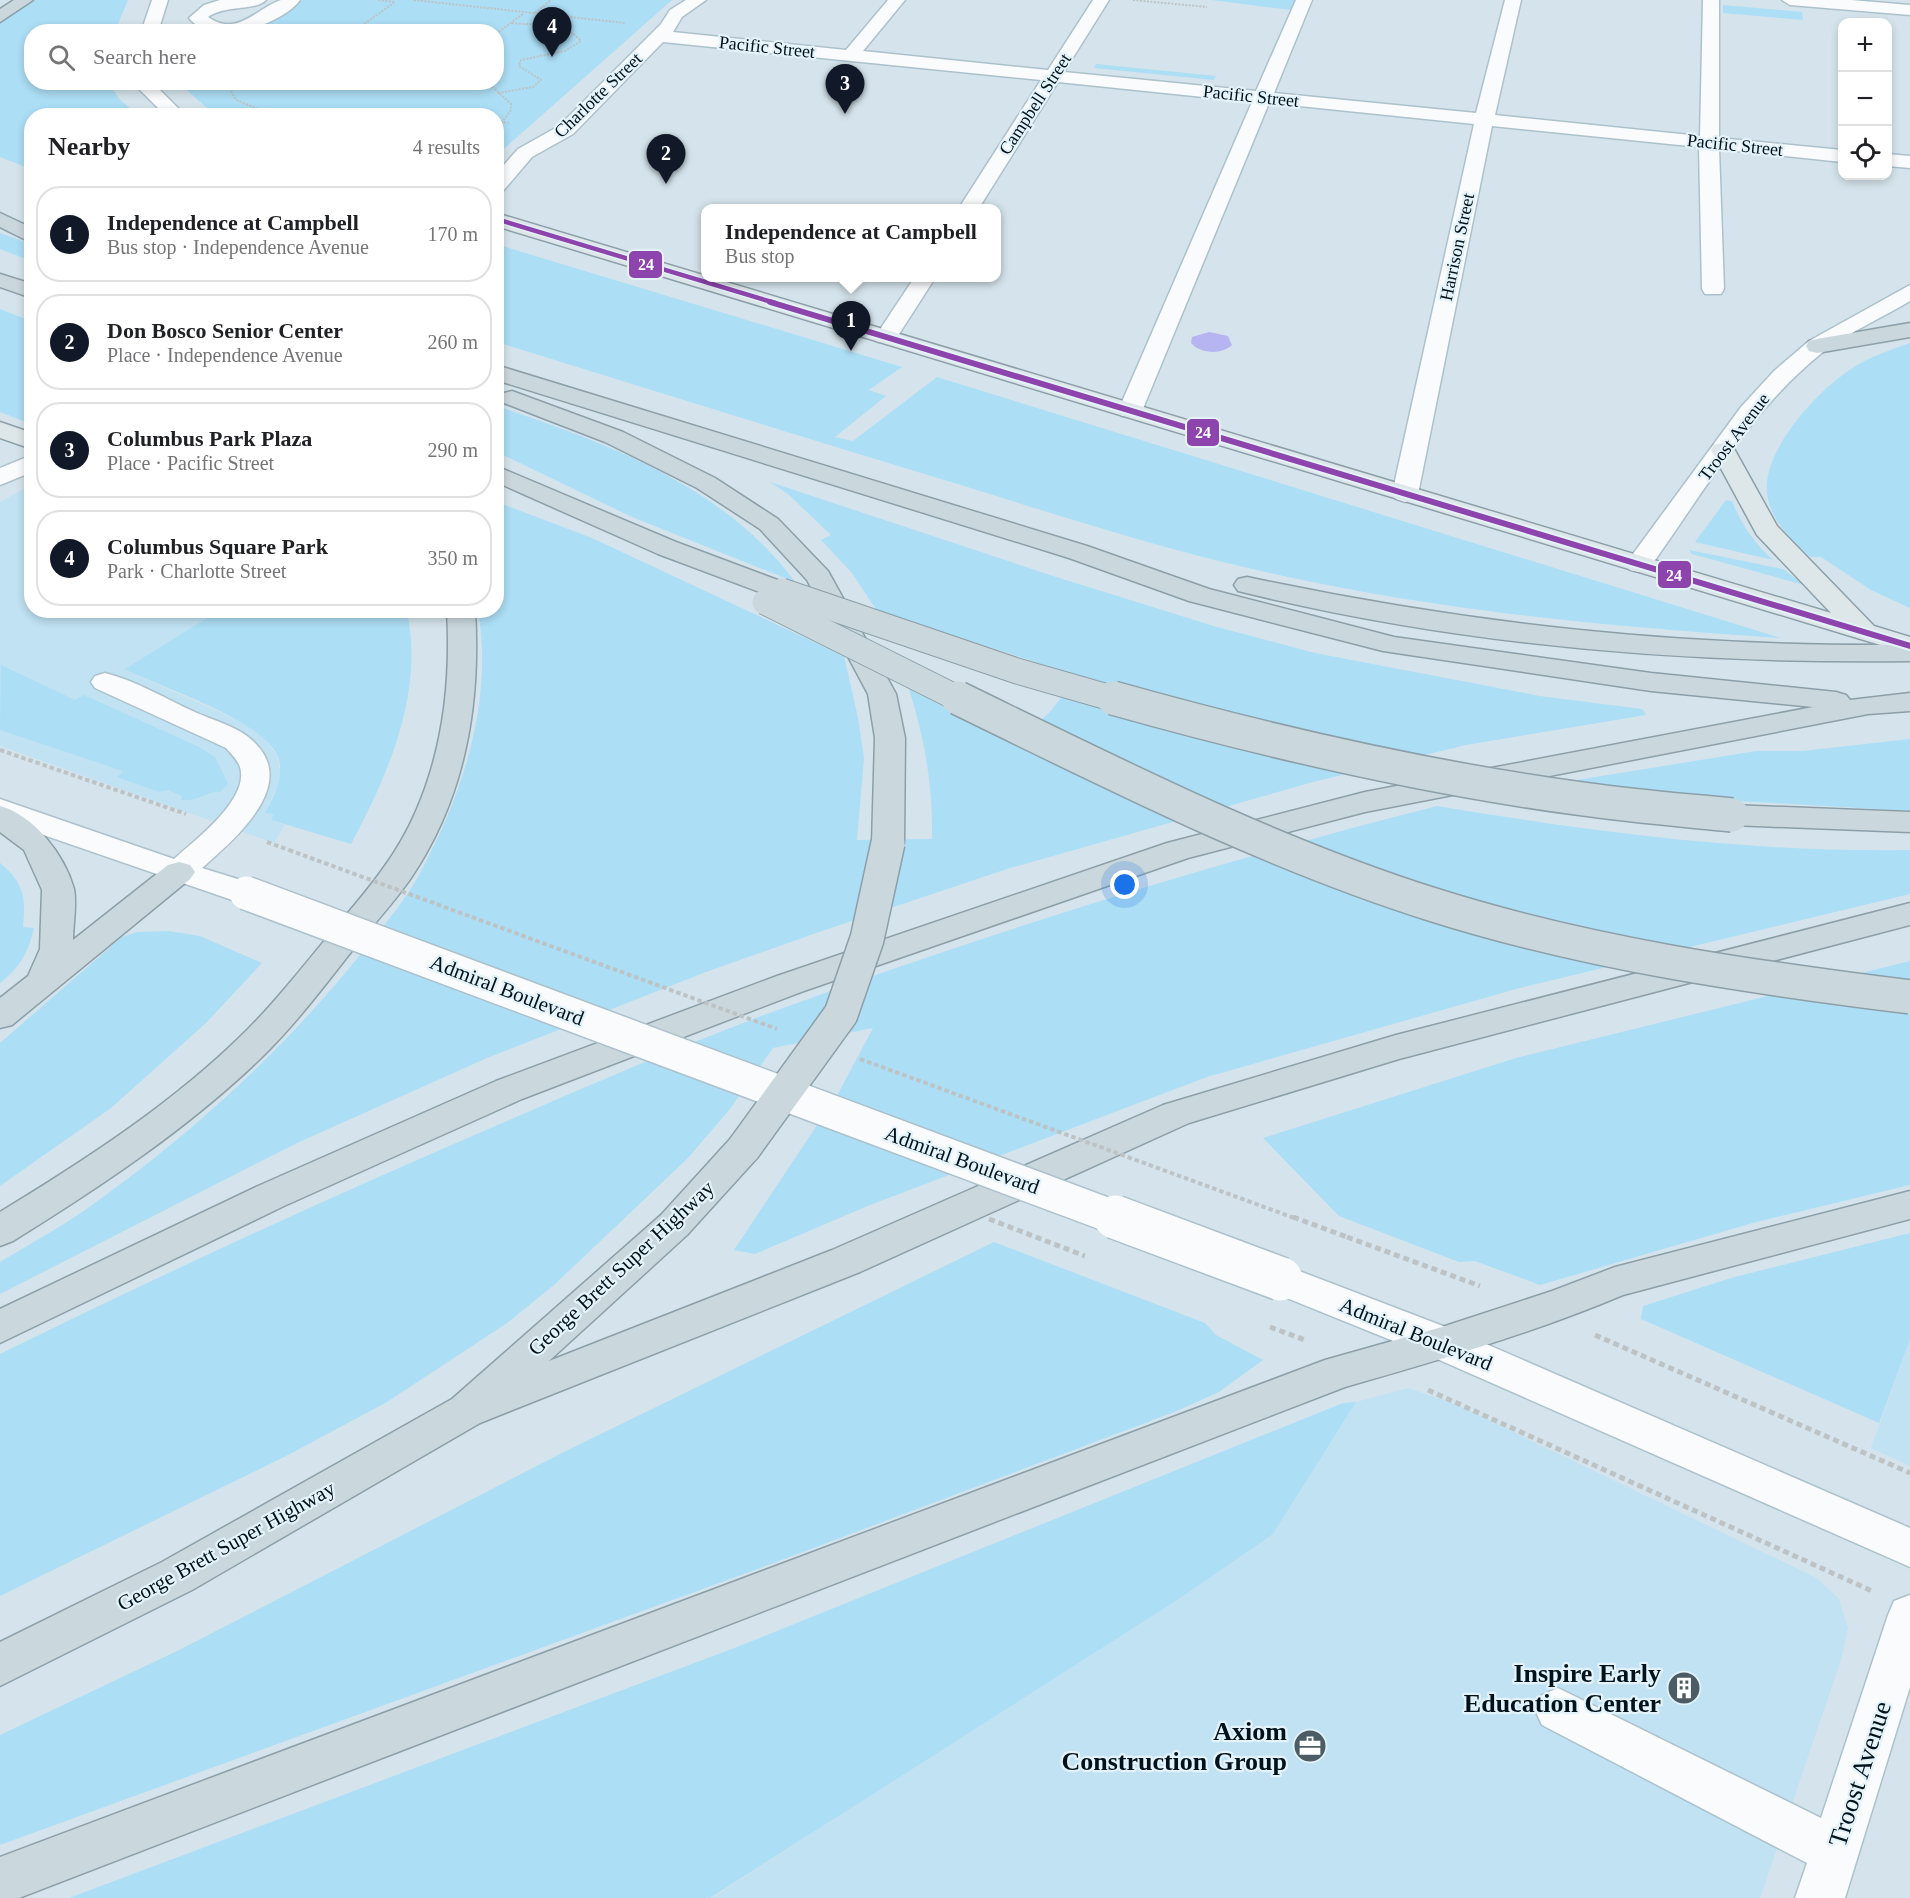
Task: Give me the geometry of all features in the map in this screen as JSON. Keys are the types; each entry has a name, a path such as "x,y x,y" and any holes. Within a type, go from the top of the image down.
{"highway":[{"path":"0,17 26,0"},
{"path":"0,212 24,220"},
{"path":"0,219 24,232"},
{"path":"0,280 24,289"},
{"path":"1817,346 1910,330"},
{"path":"504,374 1078,552 1199,595 1393,645 1651,682 1868,705"},
{"name":"George Brett Super Highway","path":"0,1665 177,1576 466,1411 674,1225 744,1148 841,1014 867,939 888,843 890,738 882,694 819,577 769,524 706,483 614,437 504,396"},
{"path":"504,477 774,596 1204,818 1372,885 1462,914 1565,940 1819,986 1910,996"},
{"path":"1078,552 1234,582 1321,602 1512,633 1700,650 1790,654 1904,647"},
{"path":"774,596 1017,671 1208,724 1415,770 1582,799 1732,815 1910,822"},
{"path":"0,1231 141,1140 249,1050 298,996 400,870 433,808 453,749 460,701 462,618"},
{"path":"0,1326 271,1196 509,1090 789,984 1178,850 1365,802 1868,705 1910,702"},
{"path":"0,816 37,845 58,890 56,949 42,982"},
{"path":"0,1016 178,872"},
{"path":"466,1411 846,1261 1176,1114 1396,1047 1910,914"},
{"path":"0,1881 1363,1364 1442,1343 1538,1312 1616,1282 1910,1205"}],"main road":[{"path":"504,221 701,280"},
{"path":"706,282 1639,564 1904,647"},
{"path":"0,429 24,439"},
{"path":"1723,450 1766,530 1865,633"}],"street":[{"path":"151,24 160,0"},
{"path":"207,24 198,18 202,12 221,4 258,0"},
{"path":"250,24 272,14 292,0"},
{"name":"Charlotte Street","path":"504,178 525,153 566,130 660,36 676,14 698,0"},
{"path":"851,55 897,0"},
{"name":"Campbell Street","path":"972,204 1101,0"},
{"path":"1130,411 1304,0"},
{"name":"Harrison Street","path":"1405,494 1484,120 1513,0"},
{"path":"1711,0 1709,142 1713,289"},
{"path":"1790,0 1910,10"},
{"name":"Pacific Street","path":"660,36 1838,156"},
{"path":"148,90 168,108"},
{"path":"1892,160 1910,162"},
{"path":"886,336 921,282"},
{"name":"Troost Avenue","path":"1639,564 1749,412 1782,376 1817,346 1910,292"},
{"path":"0,478 24,466"},
{"path":"105,682 236,742 252,758 256,777 249,798 225,827 178,872"},
{"name":"Admiral Boulevard","path":"0,809 178,872 246,893 1281,1279 1442,1343 1910,1548"},
{"name":"Troost Avenue","path":"1820,1898 1835,1851 1894,1604"},
{"path":"1558,1710 1835,1851"}],"path":[{"path":"377,0 396,1"},
{"path":"414,0 628,24"},
{"path":"534,14 551,0"},
{"path":"1132,0 1207,7"},
{"path":"363,24 396,1"},
{"path":"504,28 524,13"},
{"path":"498,93 533,87 541,80 519,66 521,60 565,51 581,41 575,34 566,31 511,23"},
{"path":"230,90 236,100 256,108"},
{"path":"495,90 511,104 511,110 504,120"},
{"path":"0,750 289,850"},
{"path":"1347,1237 1489,1290 1910,1473"},
{"path":"1262,1324 1443,1396 1894,1604"}],"shaded area":[{"path":"33,0 128,0 118,24 24,24 24,90 113,90 119,99 130,108 24,108 24,166 0,157 0,22"},
{"path":"303,0 672,0 504,149 504,108 207,108 187,90 504,90 504,24 268,24"},
{"path":"1211,0 1295,0 1291,10"},
{"path":"1723,5 1802,12 1803,20 1723,13"},
{"path":"1096,64 1216,76 1214,80 1094,68"},
{"path":"0,233 24,242 24,258 0,249"},
{"path":"504,247 902,367 869,390 886,396 835,437 853,441 937,377 1781,638 1580,622 1380,595 1314,583 1209,559 504,344"},
{"path":"0,309 24,318 24,421 0,412"},
{"path":"1910,343 1910,608 1871,590 1821,557 1810,557 1777,520 1772,512 1767,493 1773,459 1782,441 1808,407 1851,369 1872,357"},
{"path":"504,408 620,452 698,494 734,519 766,548 795,582 632,517 504,455"},
{"path":"770,482 1053,576 1217,627 1315,653 1540,696 1642,709 1646,715 1466,745 1313,782 1007,869 819,932 706,972 487,1058 297,1143 0,1294 0,1262 75,1217 160,1154 196,1124 265,1060 330,991 413,886 449,813 471,747 482,679 479,618 504,618 504,505 592,538 844,656 858,718 864,758 857,840 932,839 927,763 909,689 1015,741 1048,714 1079,676 877,611 852,573 821,540 831,535 788,494"},
{"path":"24,489 24,618 227,618 137,675 242,722 266,740 277,756 280,772 279,783 265,813 275,814 271,820 285,825 274,843 0,746 0,502"},
{"path":"1726,500 1732,501 1749,533 1773,560 1695,542"},
{"path":"1689,550 1783,569 1804,585 1692,554"},
{"path":"207,618 408,618 411,672 400,732 378,789 351,844 271,820 274,814 265,813 277,786 280,764 269,743 253,730 210,706 125,669"},
{"path":"1,665 75,700 84,695 199,747 215,757 228,784 220,792 181,800 182,796 168,790 159,792 117,777 123,771 0,730"},
{"path":"1910,739 1910,811 1704,799 1565,782 1756,751 1802,751"},
{"path":"1437,806 1673,839 1791,848 1910,850 1910,894 1516,989 1207,1077 870,1205 755,1254 734,1250 839,1092 873,1028 773,1048 729,1110 688,1158 554,1285 507,1323 387,1402 290,1454 0,1596 0,1354 315,1205 611,1076 751,1020 866,978 1109,898 1273,850"},
{"path":"0,863 14,877 22,891 23,927 34,928 22,959 13,972 0,983"},
{"path":"168,931 200,936 262,963 206,1023 111,1108 0,1186 0,1043 122,937 137,932"},
{"path":"1910,961 1910,1185 1756,1222 1540,1285 1475,1261 1459,1262 1339,1216 1263,1138 1516,1058"},
{"path":"1910,1233 1910,1339 1879,1423 1641,1319 1643,1306 1731,1278"},
{"path":"994,1242 1205,1323 1216,1335 1263,1360 1219,1392 1177,1411 763,1567 0,1845 0,1735 177,1651 564,1452"},
{"path":"1910,1339 1910,1466 1871,1448"},
{"path":"1408,1388 1453,1403 1817,1578 1839,1599 1848,1628 1841,1660 1760,1898 712,1898 1273,1534 1356,1402"},
{"path":"1356,1402 1273,1534 1177,1600 710,1898 69,1898 737,1647 1343,1403"}],"water":[{"path":"1209,332 1228,336 1232,345 1217,352 1211,352 1195,347 1191,343 1192,337"}],"transit line":[{"name":"24","path":"504,221 701,281"},
{"name":"24","path":"705,282 1910,646"}],"place":[{"name":"Columbus Square Park","path":"552,57"},
{"name":"Columbus Park Plaza","path":"845,114"},
{"name":"Don Bosco Senior Center","path":"666,184"},
{"name":"Independence at Campbell","path":"851,351"},
{"name":"Inspire Early Education Center","path":"1684,1688"},
{"name":"Axiom Construction Group","path":"1310,1746"}]}
